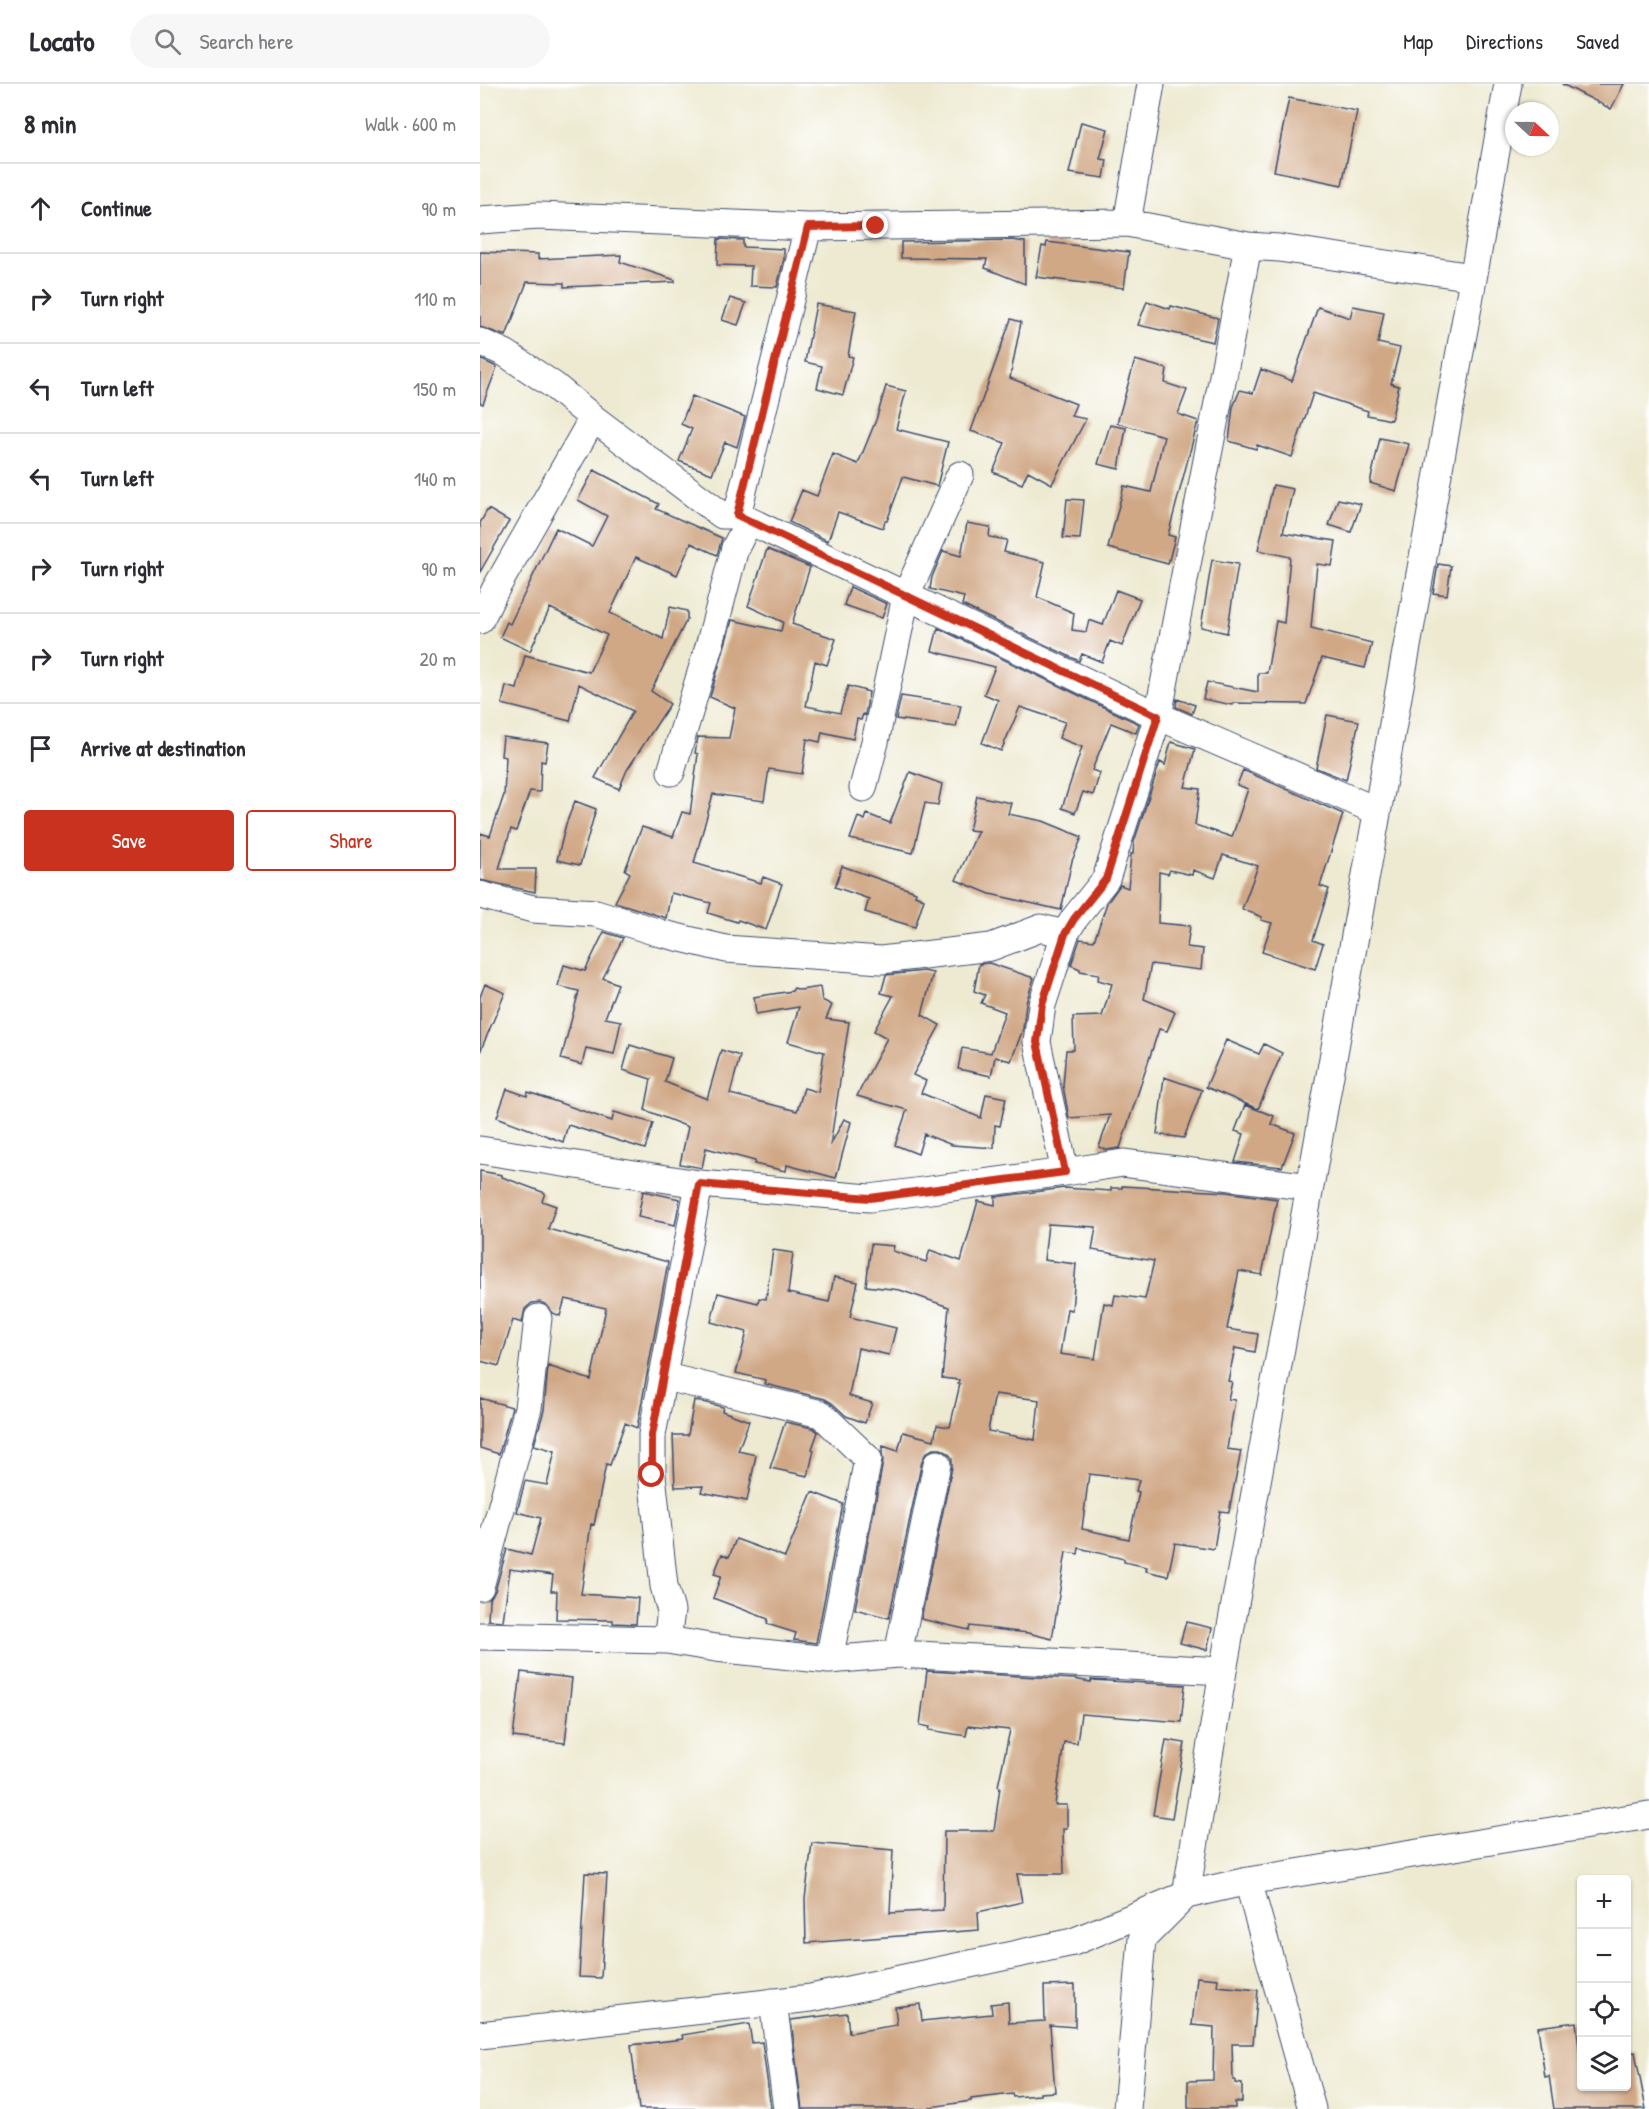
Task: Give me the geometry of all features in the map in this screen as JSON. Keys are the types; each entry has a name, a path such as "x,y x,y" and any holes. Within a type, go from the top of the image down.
{"street":[{"path":"1127,223 1151,84"},
{"path":"1126,2109 1142,1939 1186,1895 1223,1671 1508,84"},
{"path":"480,220 539,216 808,227 1127,223 1248,246 1279,248 1473,278"},
{"path":"670,772 710,643 743,518 808,227"},
{"path":"1065,1172 1037,1042 1042,1005 1065,934 1106,879 1158,716 1248,246"},
{"path":"480,342 505,353 554,385 593,418 722,515 743,518 1158,716 1377,811"},
{"path":"480,620 593,418"},
{"path":"863,788 906,596 960,475"},
{"path":"480,895 533,909 596,913 660,933 726,949 882,960 991,947 1041,928 1065,934"},
{"path":"480,1150 699,1184 870,1198 1123,1162 1310,1187"},
{"path":"667,1640 671,1611 664,1586 652,1475 652,1435 699,1184"},
{"path":"480,1587 528,1408 538,1318"},
{"path":"662,1376 821,1414 868,1459 829,1660"},
{"path":"898,1654 938,1464"},
{"path":"480,1636 667,1640 716,1648 829,1660 898,1654 1223,1671"},
{"path":"480,2035 811,1998 1073,1941 1186,1895 1248,1881 1649,1815"},
{"path":"1248,1881 1312,2109"},
{"path":"772,2002 787,2109"}],"building":[{"path":"1562,84 1624,84 1611,109"},
{"path":"1289,98 1357,111 1342,185 1274,171"},
{"path":"1081,122 1108,129 1100,159 1107,160 1104,178 1069,173"},
{"path":"718,239 743,240 743,247 784,249 784,259 777,287 750,286 751,266 717,265"},
{"path":"1013,240 1025,242 1025,284 985,268 987,259 901,258 901,242"},
{"path":"1047,242 1129,252 1124,288 1036,277 1042,246 1046,247"},
{"path":"480,252 538,254 538,259 621,255 620,262 675,280 675,282 564,287 564,283 527,282 506,336 480,327"},
{"path":"730,298 746,303 738,325 722,320"},
{"path":"1147,301 1170,309 1171,306 1218,318 1213,342 1138,325"},
{"path":"816,304 856,311 848,356 853,357 843,395 817,388 822,366 805,362"},
{"path":"1353,306 1384,312 1378,343 1400,348 1391,384 1399,386 1391,420 1367,415 1368,411 1313,393 1292,457 1257,445 1256,449 1229,441 1233,407 1240,390 1253,393 1261,369 1292,381 1318,307 1350,318"},
{"path":"1011,319 1021,322 1010,378 1076,404 1071,416 1086,419 1052,484 1028,471 1022,484 993,472 1005,443 971,431"},
{"path":"480,359 497,367 483,404 480,403"},
{"path":"1135,360 1167,369 1165,383 1187,390 1178,414 1198,421 1168,535 1175,537 1168,564 1108,548 1124,486 1151,492 1164,436 1117,423"},
{"path":"886,386 906,391 896,429 948,442 937,486 903,477 883,528 838,512 828,541 789,522 802,490 817,496 833,454 858,464 876,420"},
{"path":"692,396 745,417 737,447 725,442 712,474 679,461 692,429 681,424"},
{"path":"1110,425 1126,428 1119,469 1098,464"},
{"path":"1380,438 1409,444 1396,491 1370,483"},
{"path":"594,470 659,504 656,509 722,538 717,555 691,543 677,575 636,557 610,613 663,639 670,607 687,611 687,619 651,691 670,704 627,770 619,789 595,778 633,711 579,684 570,721 502,704 506,686 517,689 525,655 589,672 607,635 550,608 530,651 500,637 507,622 510,624 556,528 592,546 607,516 578,500"},
{"path":"1273,485 1293,489 1283,533 1336,541 1332,566 1317,564 1311,628 1372,643 1365,668 1322,658 1306,704 1233,703 1232,705 1203,699 1207,682 1258,692 1258,673 1267,673 1276,621 1284,623 1290,557 1258,550"},
{"path":"1067,499 1084,500 1080,539 1063,538"},
{"path":"1338,499 1361,504 1351,532 1329,525"},
{"path":"488,509 509,521 480,572 480,523"},
{"path":"967,523 990,527 989,537 1007,540 1004,552 1045,562 1037,597 1074,613 1072,630 1086,632 1089,620 1103,625 1116,590 1140,599 1122,646 1110,641 1102,662 1082,654 1079,661 962,605 964,597 930,589 932,577 943,551 961,556"},
{"path":"767,549 810,567 792,624 836,639 827,665 815,661 806,706 840,713 848,686 869,692 865,715 863,714 861,720 857,719 853,739 822,732 820,742 807,739 802,774 769,769 764,801 713,794 694,863 761,883 763,877 782,884 766,930 708,913 711,903 671,893 666,918 615,902 630,873 625,870 642,827 673,837 682,812 690,814 698,737 729,738 735,708 710,697 732,620 781,631 783,622 748,606"},
{"path":"1212,560 1238,564 1227,633 1201,627"},
{"path":"1438,564 1451,566 1447,595 1433,593"},
{"path":"850,587 887,604 882,618 844,605"},
{"path":"938,628 1139,724 1136,733 1111,723 1092,770 1100,773 1093,795 1083,792 1075,813 1062,808 1082,747 1059,738 1065,722 1020,707 1001,751 982,743 998,700 984,694 995,667 932,651"},
{"path":"901,696 961,705 956,727 896,719"},
{"path":"1177,699 1195,705 1192,714 1176,707"},
{"path":"1327,715 1359,721 1346,780 1316,768"},
{"path":"503,737 548,743 545,762 541,761 540,792 530,791 516,831 511,829 499,869 536,869 535,892 480,880 480,833 490,836 504,795 506,757 501,756"},
{"path":"1171,742 1195,749 1185,787 1200,789 1195,825 1232,837 1248,789 1237,785 1243,770 1343,814 1320,886 1329,889 1313,940 1323,944 1315,969 1262,952 1272,923 1261,920 1262,917 1242,909 1258,866 1223,855 1215,878 1193,870 1192,875 1170,870 1168,874 1159,872 1158,923 1190,926 1187,947 1203,949 1201,970 1151,964 1144,999 1175,1012 1167,1031 1159,1029 1120,1148 1107,1150 1099,1147 1110,1115 1069,1118 1063,1086 1066,1050 1074,1050 1073,1017 1102,1016 1112,984 1098,980 1099,974 1080,971 1071,965 1080,939 1094,941 1107,903 1120,885 1128,888 1134,842 1160,762 1165,765"},
{"path":"910,772 942,784 938,805 925,803 913,853 850,839 858,817 865,820 867,814 890,823"},
{"path":"977,796 1011,803 1008,814 1043,821 1082,837 1072,861 1061,910 990,894 956,880 978,831 969,830"},
{"path":"575,801 596,809 580,865 557,860 566,824"},
{"path":"842,866 916,892 915,895 924,899 915,927 865,912 869,899 835,887"},
{"path":"604,932 623,938 603,978 618,984 605,1018 621,1021 614,1054 586,1048 582,1065 561,1059 579,991 558,986 564,965 585,971"},
{"path":"989,963 1034,978 1026,1003 1023,1029 1011,1061 995,1057 991,1076 958,1069 962,1048 991,1053 1005,1012 981,1003 985,995 974,991 979,964"},
{"path":"924,971 933,973 922,1015 940,1025 913,1075 926,1081 921,1093 981,1118 986,1094 1006,1098 1000,1126 995,1125 994,1148 952,1145 924,1134 918,1154 895,1145 907,1110 857,1096 887,1038 874,1031 893,996 881,993 886,975"},
{"path":"485,984 505,993 480,1052 480,997"},
{"path":"820,987 822,1000 832,1005 826,1019 849,1022 830,1146 844,1119 851,1122 836,1178 787,1165 786,1171 754,1164 755,1161 706,1148 702,1168 680,1164 688,1127 645,1110 651,1079 623,1070 630,1045 672,1058 665,1082 707,1099 721,1050 740,1056 730,1094 797,1111 804,1088 818,1092 824,1052 788,1042 799,1007 756,1014 754,997 792,991 794,988 800,990"},
{"path":"1226,1040 1259,1054 1264,1044 1282,1053 1258,1109 1206,1087"},
{"path":"1164,1077 1202,1090 1184,1138 1157,1134"},
{"path":"507,1089 527,1096 528,1092 612,1121 614,1112 653,1123 645,1149 568,1125 563,1142 497,1117"},
{"path":"1245,1105 1274,1116 1271,1124 1295,1133 1282,1167 1235,1162 1244,1134 1235,1131"},
{"path":"480,1171 502,1175 502,1177 545,1193 542,1201 556,1206 548,1229 668,1262 637,1428 625,1423 610,1465 606,1464 594,1525 591,1524 581,1594 638,1598 636,1624 613,1623 613,1620 556,1619 557,1591 551,1591 553,1575 510,1569 503,1621 488,1620 489,1600 495,1591 507,1549 531,1555 541,1518 517,1512 525,1481 547,1485 555,1451 534,1445 544,1410 548,1366 591,1380 606,1308 565,1299 560,1316 553,1313 547,1305 540,1302 532,1303 525,1309 522,1323 513,1320 499,1366 480,1361"},
{"path":"1122,1186 1226,1192 1277,1199 1262,1275 1239,1271 1227,1329 1258,1334 1255,1352 1235,1348 1228,1381 1232,1382 1228,1399 1235,1400 1227,1449 1241,1451 1229,1512 1220,1511 1214,1549 1175,1543 1168,1576 1146,1571 1147,1567 1124,1562 1124,1559 1079,1548 1078,1554 1066,1552 1052,1639 1028,1633 970,1626 969,1630 921,1619 952,1467 952,1458 948,1453 941,1449 933,1449 926,1453 922,1461 889,1618 855,1609 883,1462 883,1446 898,1451 903,1432 934,1440 937,1425 950,1427 960,1384 958,1384 959,1380 942,1378 949,1307 900,1290 866,1286 871,1244 894,1246 893,1251 926,1262 930,1250 961,1261 978,1201 995,1205 995,1197 1064,1188 1111,1191 1111,1188 1122,1188","holes":["1048,1224 1096,1227 1092,1250 1154,1261 1145,1299 1115,1295 1113,1305 1104,1303 1095,1359 1060,1354 1067,1309 1072,1310 1076,1264 1044,1260","995,1394 1039,1400 1035,1440 988,1431","1089,1474 1139,1480 1136,1491 1139,1492 1129,1539 1082,1529"]},
{"path":"643,1191 680,1199 675,1225 638,1217"},
{"path":"773,1250 793,1253 788,1293 829,1302 834,1277 858,1282 850,1317 896,1328 889,1355 858,1348 849,1396 872,1403 865,1423 846,1416 825,1399 765,1384 766,1380 736,1373 747,1332 711,1322 718,1293 758,1303 759,1298 766,1299"},
{"path":"480,1398 512,1407 499,1454 480,1448"},
{"path":"694,1400 723,1407 722,1411 749,1421 738,1451 756,1455 747,1501 701,1492 703,1486 675,1487 673,1435 688,1435"},
{"path":"785,1422 813,1428 818,1432 812,1449 814,1450 808,1476 770,1468"},
{"path":"812,1492 843,1504 816,1643 794,1640 796,1633 767,1624 768,1619 713,1598 721,1576 714,1574 722,1554 729,1557 736,1539 785,1557"},
{"path":"1186,1622 1212,1628 1207,1650 1180,1643"},
{"path":"927,1671 1074,1679 1091,1682 1091,1680 1185,1685 1181,1722 1081,1714 1077,1743 1064,1742 1055,1805 1067,1805 1067,1829 1063,1829 1064,1874 1017,1874 1022,1902 978,1912 979,1930 806,1943 805,1899 812,1843 893,1850 890,1913 943,1910 944,1831 994,1831 1000,1787 998,1786 1010,1730 968,1726 966,1736 929,1730 930,1727 920,1725"},
{"path":"521,1672 572,1678 565,1743 513,1737"},
{"path":"1166,1740 1185,1743 1172,1818 1153,1815"},
{"path":"585,1873 607,1874 601,1978 579,1977"},
{"path":"1197,1977 1218,1979 1217,1986 1258,1990 1253,2044 1232,2044 1233,2080 1235,2083 1242,2084 1242,2102 1235,2102 1235,2108 1188,2108 1188,2081 1213,2080 1214,2027 1192,2025"},
{"path":"1075,1985 1075,2027 1050,2025 1055,2092 971,2099 971,2101 930,2107 931,2109 802,2109 791,2020 847,2013 849,2033 897,2025 895,2007 920,2004 922,2021 992,2014 991,2004 1008,2002 1009,2023 1045,2021 1044,1986"},
{"path":"1576,2022 1577,2091 1631,2091 1631,2052 1635,2052 1646,2109 1554,2109 1549,2076 1545,2077 1538,2027"},
{"path":"749,2024 752,2043 762,2042 771,2109 639,2109 631,2045 683,2039 682,2035"}],"route":[{"path":"652,1475 652,1435 699,1184 870,1198 1065,1172 1037,1042 1042,1005 1065,934 1106,879 1158,716 737,515 808,227 876,226"}]}
